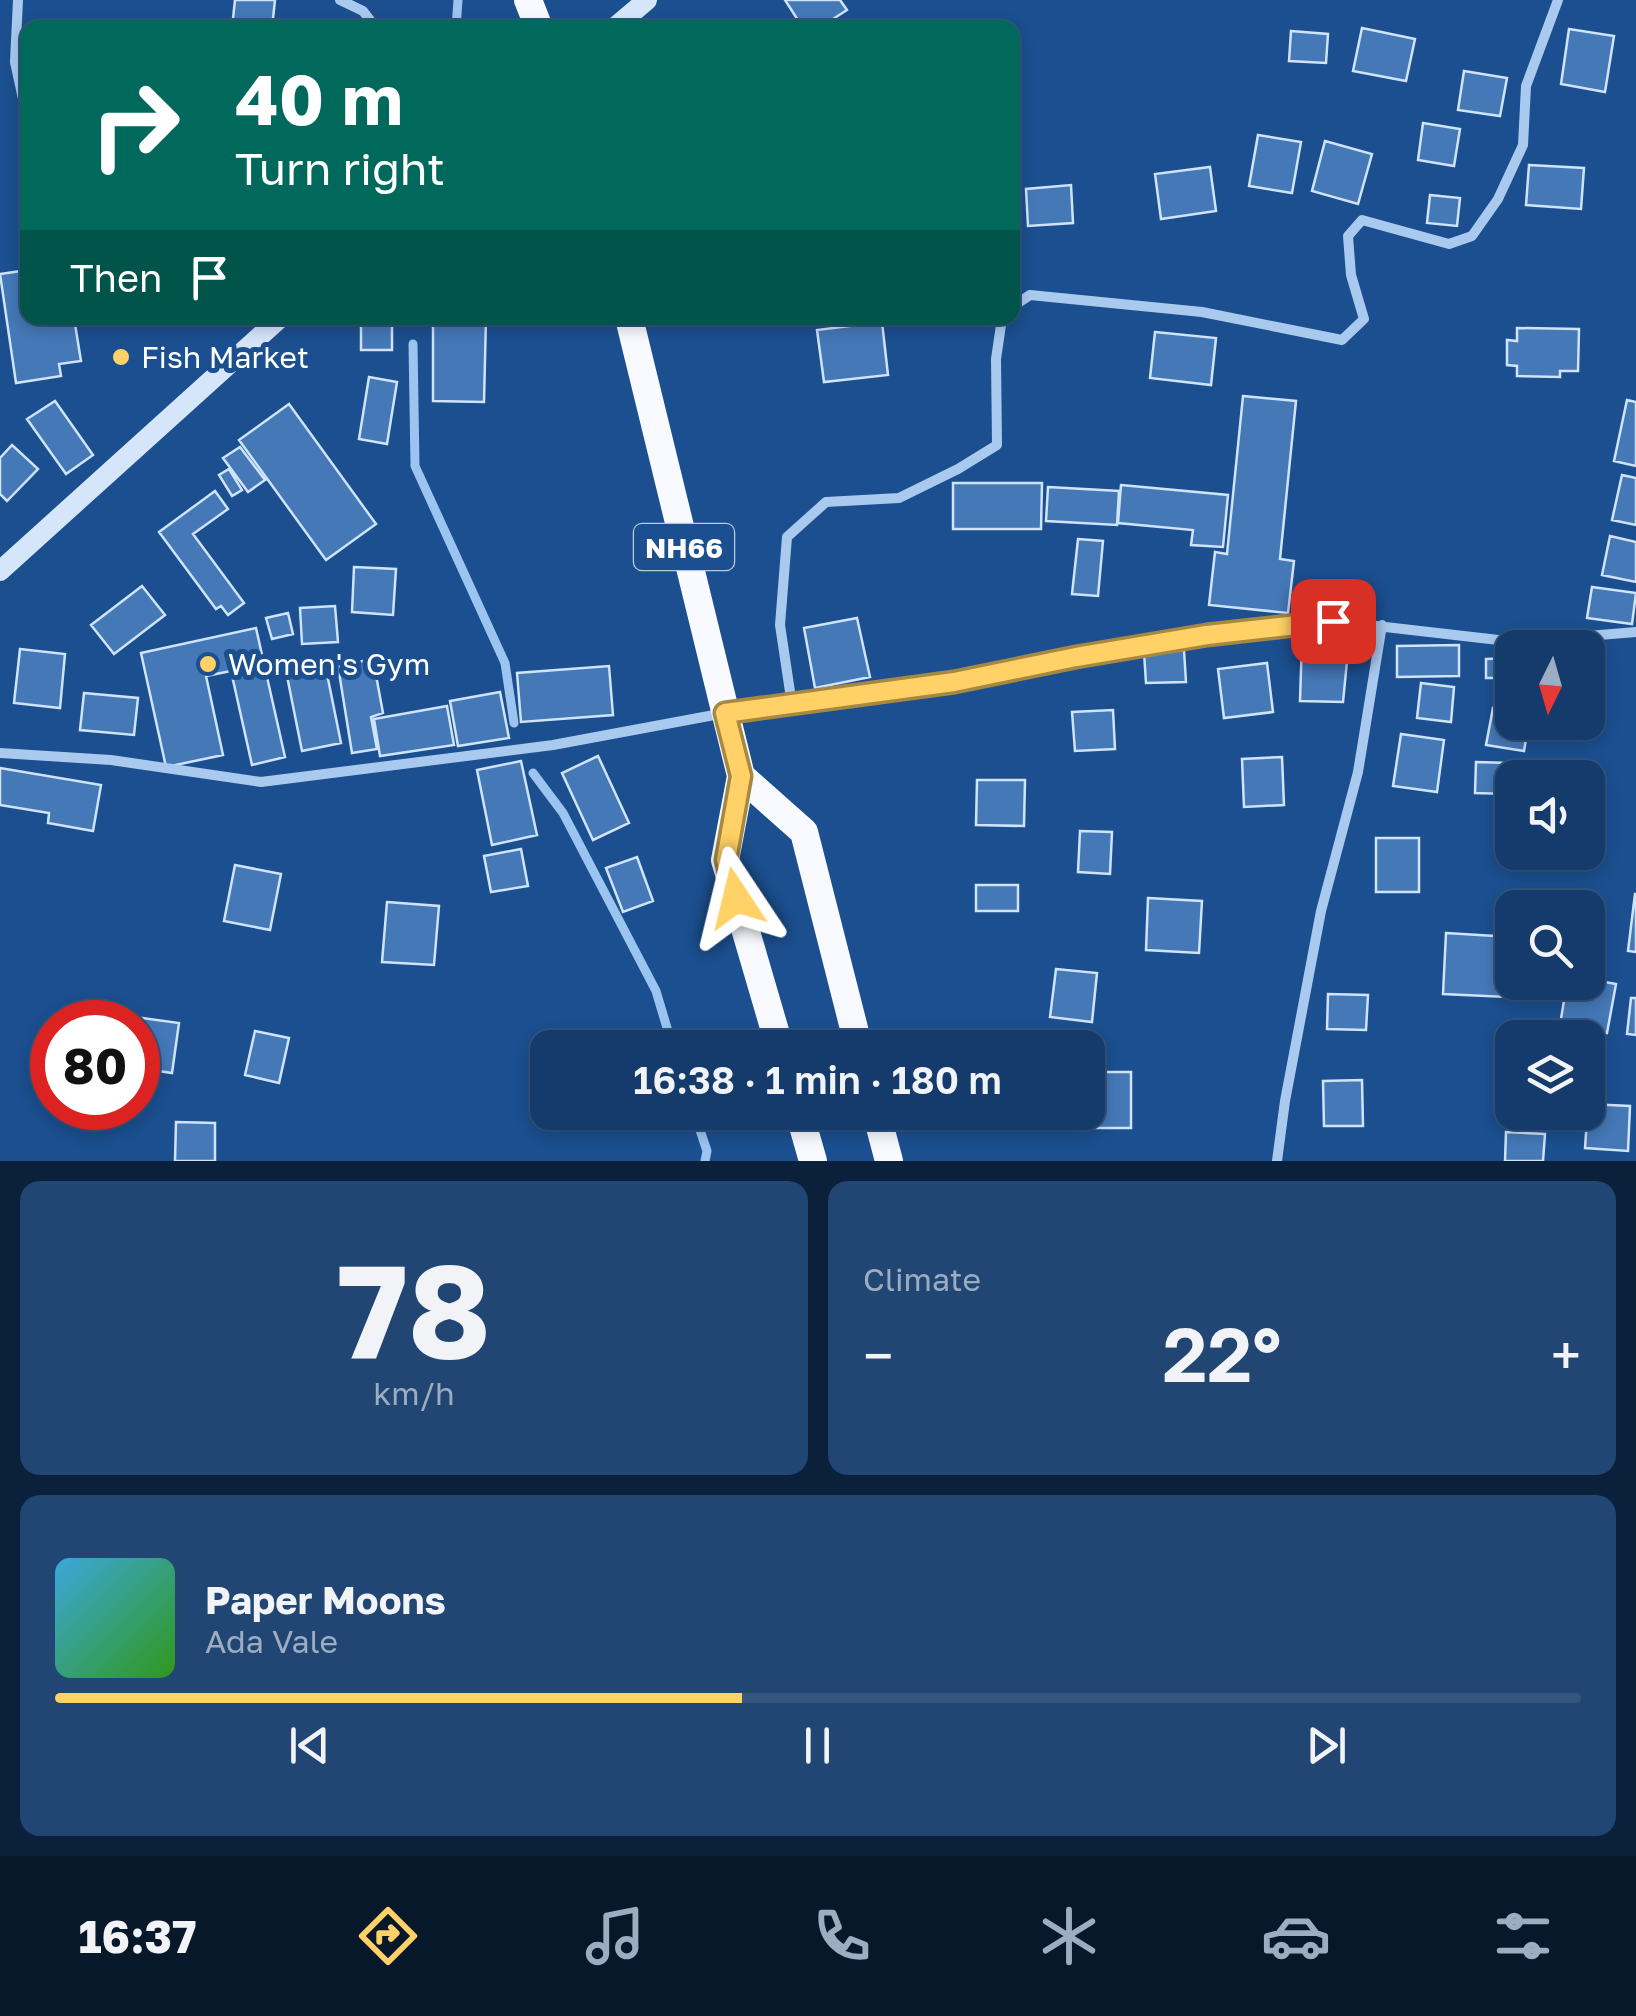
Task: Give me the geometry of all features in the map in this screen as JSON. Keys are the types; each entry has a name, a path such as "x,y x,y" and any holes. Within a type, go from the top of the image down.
{"highway":[{"name":"NH66","path":"630,325 741,776 726,860 775,1030"},
{"path":"741,776 804,832 855,1030"},
{"path":"803,1130 812,1161"},
{"path":"881,1130 889,1161"}],"main road":[{"path":"0,571 272,325"}],"street":[{"path":"18,0 14,62 20,88"},
{"path":"340,0 369,20"},
{"path":"1020,302 1030,295 1202,312 1342,340 1364,319 1351,276 1348,236 1362,220 1449,244 1472,236 1498,198 1522,145 1526,86 1558,0"},
{"path":"792,705 780,625 787,537 826,502 899,498 958,469 997,444 996,359 1001,325"},
{"path":"0,753 112,760 261,782 553,746 725,713 954,682 1207,635 1333,621 1516,642 1636,632"},
{"path":"1278,1161 1285,1101 1321,910 1358,772 1382,625"}],"building":[{"path":"235,0 275,0 273,20 233,20"},
{"path":"785,0 840,0 847,10 831,20 798,20"},
{"path":"1362,28 1415,39 1406,81 1353,71"},
{"path":"1569,29 1614,36 1605,92 1561,84"},
{"path":"1291,31 1328,34 1326,63 1289,61"},
{"path":"1464,71 1507,78 1500,116 1458,110"},
{"path":"1423,123 1460,129 1454,166 1418,160"},
{"path":"1258,135 1301,142 1292,193 1249,186"},
{"path":"1325,141 1372,154 1358,204 1312,191"},
{"path":"1529,165 1584,168 1581,209 1526,205"},
{"path":"1210,167 1216,211 1161,219 1155,174"},
{"path":"1071,185 1073,223 1028,226 1026,189"},
{"path":"1430,195 1460,198 1457,226 1427,223"},
{"path":"20,271 20,325 75,325 81,361 59,364 61,376 16,383 0,274"},
{"path":"361,325 392,325 392,350 361,350"},
{"path":"433,325 486,325 484,402 433,401"},
{"path":"882,325 888,375 824,382 817,330"},
{"path":"1517,328 1579,329 1578,371 1560,371 1560,377 1517,376 1517,366 1507,365 1507,340 1517,341"},
{"path":"1155,332 1216,338 1211,385 1150,378"},
{"path":"369,377 397,382 387,444 359,439"},
{"path":"1243,396 1296,401 1280,559 1294,561 1288,613 1209,605 1215,552 1227,554"},
{"path":"1627,400 1636,402 1636,466 1614,461"},
{"path":"55,401 93,455 66,474 27,419"},
{"path":"289,404 376,524 326,560 239,440"},
{"path":"12,445 38,469 7,501 0,494 0,458"},
{"path":"240,447 265,480 248,492 223,458"},
{"path":"229,469 242,490 232,496 219,475"},
{"path":"1622,475 1636,478 1636,525 1612,520"},
{"path":"953,483 1042,483 1041,529 953,529"},
{"path":"1121,485 1228,495 1223,547 1191,545 1193,530 1118,523"},
{"path":"1048,487 1119,491 1117,525 1046,521"},
{"path":"215,491 228,509 193,534 244,603 228,615 221,606 216,609 159,532"},
{"path":"1610,536 1636,542 1636,582 1602,575"},
{"path":"1078,539 1103,541 1098,596 1072,594"},
{"path":"354,567 396,569 393,615 352,612"},
{"path":"142,586 165,615 114,654 91,625"},
{"path":"1592,587 1636,593 1632,624 1587,618"},
{"path":"335,606 338,642 302,644 300,608"},
{"path":"288,613 293,634 272,639 266,618"},
{"path":"857,618 870,677 815,688 804,628"},
{"path":"256,628 285,757 252,765 231,671 206,676 223,755 166,767 141,653"},
{"path":"1302,640 1349,641 1343,702 1300,701"},
{"path":"1459,645 1459,676 1397,677 1397,646"},
{"path":"20,649 65,654 60,708 14,703"},
{"path":"1184,650 1186,682 1146,683 1144,652"},
{"path":"373,659 383,713 371,717 377,749 352,753 338,666"},
{"path":"1486,659 1495,659 1495,678 1486,678"},
{"path":"1267,663 1273,712 1224,718 1218,669"},
{"path":"325,664 341,743 302,751 286,671"},
{"path":"609,666 613,715 521,722 517,673"},
{"path":"1421,683 1454,687 1451,722 1417,718"},
{"path":"500,692 509,738 458,746 450,701"},
{"path":"84,693 138,698 134,735 80,730"},
{"path":"447,706 454,745 380,756 374,719"},
{"path":"1493,708 1495,740 1526,740 1524,751 1486,745"},
{"path":"1113,710 1115,749 1075,751 1072,712"},
{"path":"1401,734 1444,740 1437,792 1393,786"},
{"path":"598,756 629,823 593,840 562,773"},
{"path":"1282,757 1284,805 1244,807 1242,759"},
{"path":"521,761 537,835 492,845 477,770"},
{"path":"1476,762 1495,763 1495,794 1475,793"},
{"path":"0,768 101,785 93,831 48,823 49,813 0,805"},
{"path":"977,780 1025,780 1024,826 976,825"},
{"path":"1080,831 1112,832 1110,874 1078,872"},
{"path":"1376,838 1419,838 1419,892 1376,892"},
{"path":"521,849 528,886 491,892 484,856"},
{"path":"637,857 653,901 623,912 606,868"},
{"path":"235,865 281,874 270,930 224,921"},
{"path":"976,885 1018,885 1018,911 976,911"},
{"path":"1636,894 1636,952 1628,951"},
{"path":"1148,898 1202,901 1199,953 1146,950"},
{"path":"387,902 439,906 434,965 382,962"},
{"path":"1446,933 1495,936 1495,996 1443,994"},
{"path":"1056,969 1097,973 1092,1022 1050,1017"},
{"path":"1605,982 1616,984 1607,1033 1605,1020 1561,1020 1564,1000 1605,1000"},
{"path":"1328,994 1368,995 1366,1030 1327,1029"},
{"path":"1631,998 1636,998 1636,1035 1627,1034"},
{"path":"160,1020 179,1023 172,1073 160,1071"},
{"path":"255,1031 289,1038 279,1083 245,1075"},
{"path":"1105,1072 1131,1072 1131,1128 1105,1128"},
{"path":"1362,1080 1363,1126 1324,1126 1323,1081"},
{"path":"1605,1105 1630,1106 1628,1151 1585,1148 1586,1130 1605,1130"},
{"path":"176,1122 215,1123 215,1161 175,1161"},
{"path":"1506,1132 1545,1134 1543,1161 1505,1161"}],"waterway":[{"path":"457,20 458,0"},
{"path":"413,344 415,466 505,663 514,723"},
{"path":"533,773 563,813 656,991 668,1030"},
{"path":"700,1130 707,1151 705,1161"}],"place":[{"name":"Fish Market","path":"121,357"},
{"name":"Women's Gym","path":"208,664"}],"route":[{"path":"736,898 726,860 741,776 725,713 954,682 1207,635 1333,621"}]}
